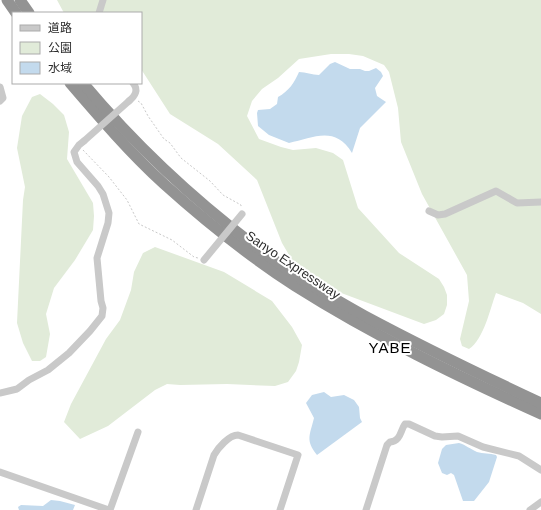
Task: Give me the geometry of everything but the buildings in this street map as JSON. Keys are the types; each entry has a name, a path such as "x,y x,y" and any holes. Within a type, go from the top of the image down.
{"highway":[{"path":"7,0 15,12"},
{"path":"20,0 28,12"},
{"name":"Sanyo Expressway","path":"71,84 134,155 170,189 236,244 295,285 337,311 402,342 451,361 541,403"},
{"name":"Sanyo Expressway","path":"84,84 141,147 171,176 210,210 301,278 402,342 485,389 541,414"}],"street":[{"path":"99,12 103,0"},
{"path":"0,393 17,389 29,380 48,370 69,353 102,316 104,308 101,301 98,258 99,250 104,240 109,213 103,194 77,162 74,152 131,99 136,91 136,86 134,84"},
{"path":"0,87 3,98 0,101"},
{"path":"429,211 438,215 445,214 496,191 517,203 541,202"},
{"path":"204,260 242,214"},
{"path":"366,510 387,445 399,438 402,428 406,424 435,436 458,436 484,447 519,456 541,470"},
{"path":"0,472 109,510 138,432"},
{"path":"196,510 214,455 218,448 233,435 238,435 298,455 280,510"},
{"path":"530,510 541,502"}],"path":[{"path":"131,99 141,103 154,126 181,158 210,181 223,195 241,205 242,214"},
{"path":"82,143 127,200 139,224 172,240 194,257 204,260"}],"green space":[{"path":"57,0 541,0 541,314 523,303 496,293 483,331 479,338 469,349 462,346 460,339 469,301 467,275 422,194 401,142 398,108 389,72 384,65 363,56 349,54 331,54 299,59 278,78 262,89 252,101 247,116 259,139 293,150 316,148 333,153 343,160 358,208 399,253 439,279 444,287 447,295 447,305 444,314 436,320 424,324 336,291 292,260 282,243 257,180 218,144 170,114 142,71 142,12 63,12"},
{"path":"40,94 64,115 69,132 67,159 93,203 94,216 93,230 75,260 54,288 46,314 50,334 46,357 40,361 32,361 23,343 17,323 23,200 25,187 17,148 22,116 32,97"},
{"path":"155,247 224,272 272,301 292,327 302,345 296,371 288,382 275,386 167,384 155,390 108,426 80,439 64,422 71,404 106,339 120,320 131,290 134,272 143,253"}],"water":[{"path":"335,62 350,69 369,71 376,68 383,76 375,88 377,96 386,102 360,128 352,153 345,144 331,136 315,137 289,143 269,135 258,126 258,110 270,109 277,104 278,97 291,86 299,72 319,75 330,64"},
{"path":"324,392 331,397 344,395 354,400 359,407 362,422 317,455 313,450 310,441 310,433 314,418 306,403 312,395"},
{"path":"459,443 477,452 494,454 497,457 489,482 474,501 463,501 454,475 451,473 447,475 442,473 438,463 442,449 446,445"},
{"path":"51,500 75,505 73,510 19,510 18,507 21,505 43,506"}],"district":[{"name":"YABE","path":"390,347"}]}
